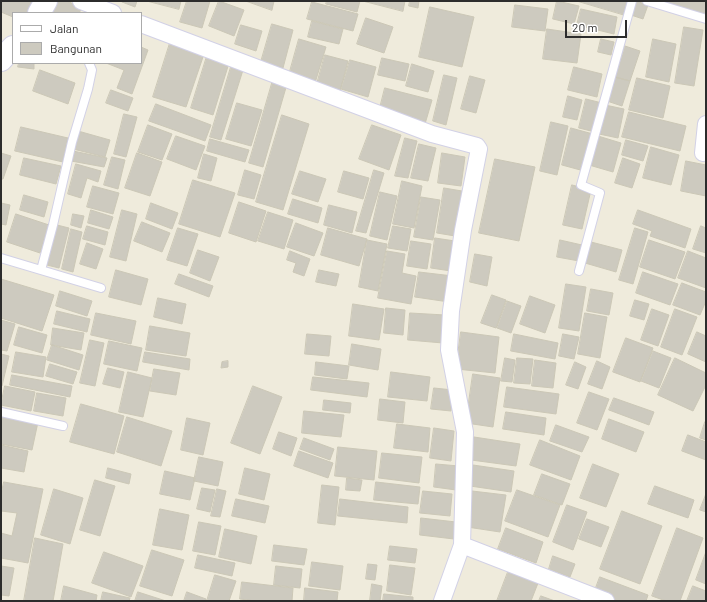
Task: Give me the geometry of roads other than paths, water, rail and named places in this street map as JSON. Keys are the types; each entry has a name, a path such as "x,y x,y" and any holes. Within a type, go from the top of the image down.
{"street":[{"path":"81,1 110,12"},
{"path":"142,24 432,134 477,146 479,150 463,230 452,304 449,350 465,432 462,545 442,601"},
{"path":"1,60 12,48"},
{"path":"703,153 706,124"},
{"path":"462,545 606,601"}],"lane":[{"path":"579,271 600,193 581,184 632,1"},
{"path":"647,1 706,19"},
{"path":"41,270 72,142 88,88 92,70 89,64"},
{"path":"1,258 101,288"},
{"path":"1,412 63,426"}]}
